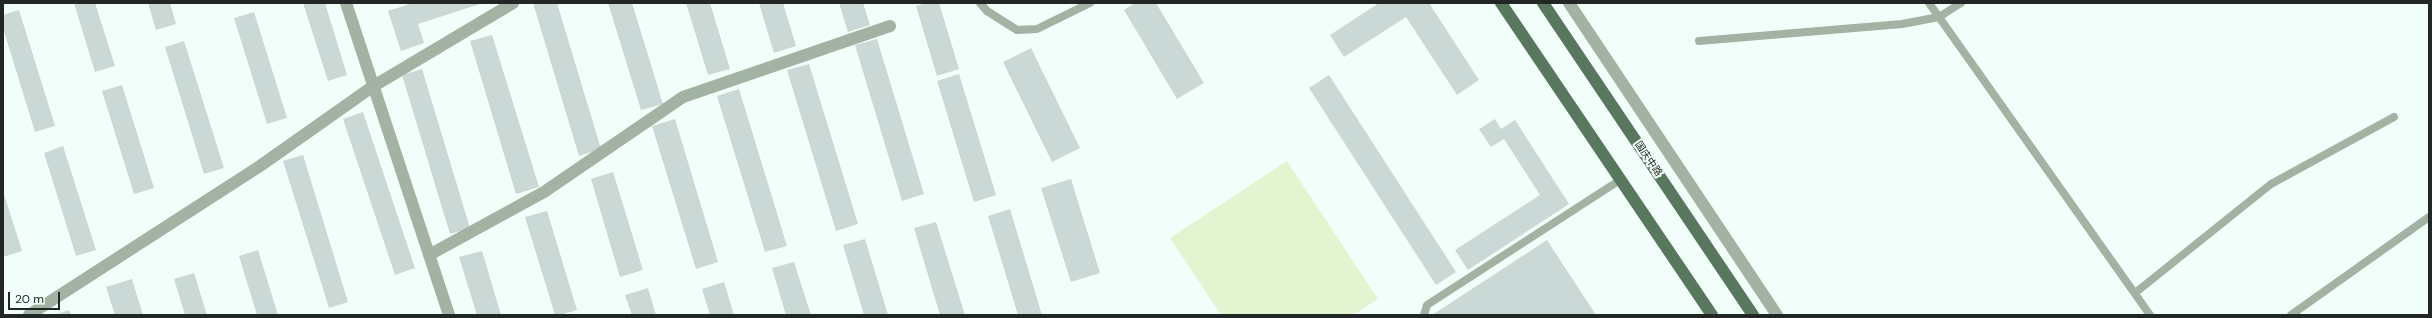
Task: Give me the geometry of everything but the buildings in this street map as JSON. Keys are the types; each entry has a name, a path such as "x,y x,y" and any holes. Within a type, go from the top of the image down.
{"main road":[{"path":"1502,3 1712,315"},
{"name":"国庆中路","path":"1543,3 1753,315"}],"street":[{"path":"346,3 372,87 449,315"},
{"path":"29,315 260,166 372,87 513,3"},
{"path":"1569,3 1777,315"},
{"path":"429,255 544,192 683,97 890,26"}],"lane":[{"path":"980,3 987,11 1017,30 1037,29 1090,3"},
{"path":"1929,3 2150,315"},
{"path":"1699,41 1902,24 1939,16 1961,3"},
{"path":"2135,293 2271,184 2394,117"},
{"path":"1424,315 1428,305 1620,180"},
{"path":"2292,315 2429,217"}],"green space":[{"path":"1287,161 1378,299 1353,315 1221,315 1170,238"}]}
